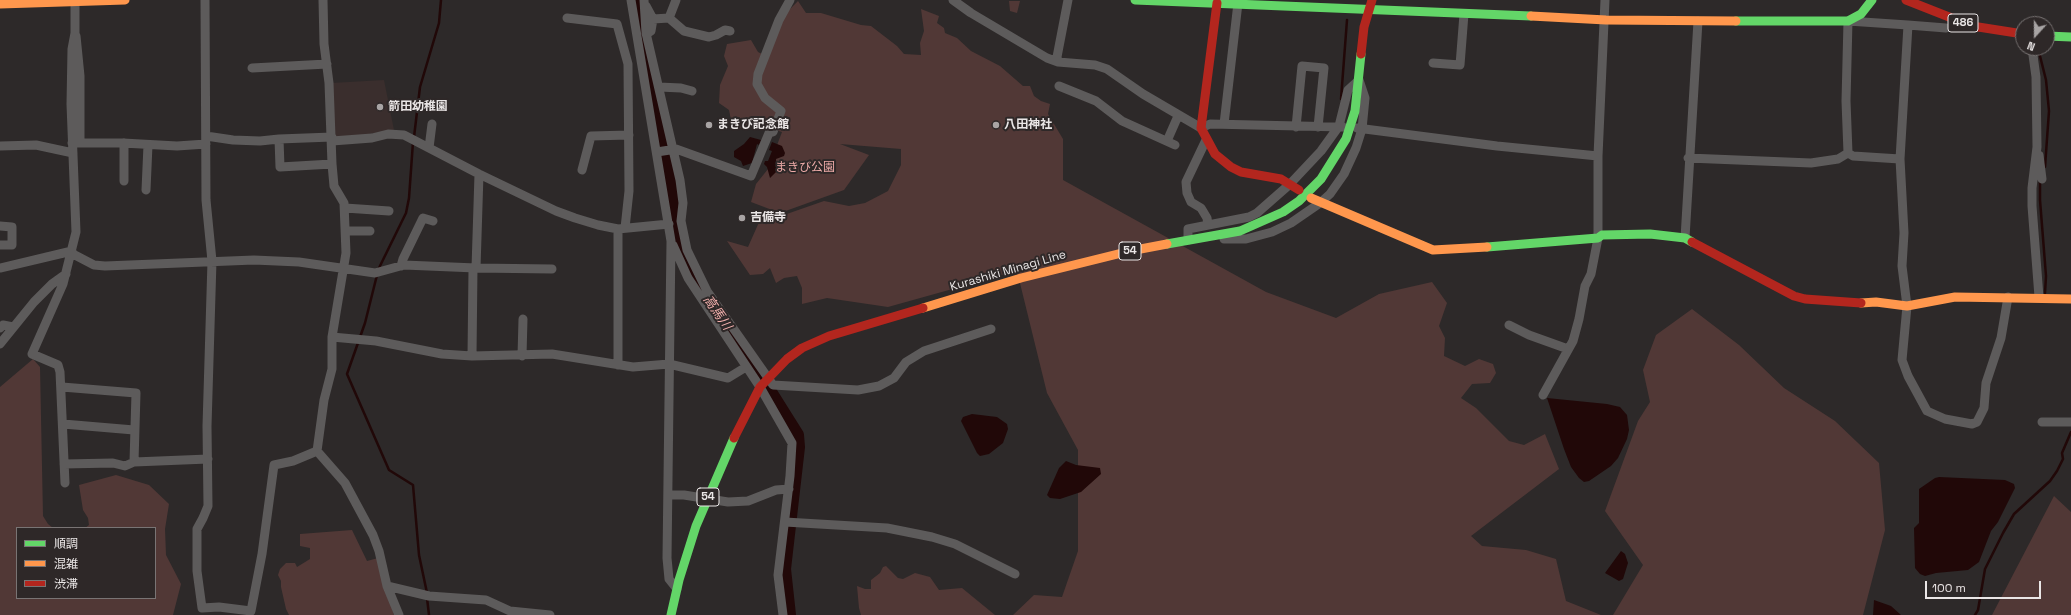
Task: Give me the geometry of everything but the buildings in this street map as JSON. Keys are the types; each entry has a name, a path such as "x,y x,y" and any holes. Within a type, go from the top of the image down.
{"main road":[{"path":"0,4 125,0"},
{"path":"1135,0 1238,3 1370,4 1464,14 1606,20 1698,21 1848,21 1861,14 1872,0"},
{"name":"486","path":"1906,0 1972,26 2015,33"},
{"path":"1219,2 1201,128 1206,140 1215,154 1231,167 1241,172 1281,179 1299,190"},
{"name":"Kurashiki Minagi Line","path":"671,615 677,589 696,526 746,412 764,382 802,348 829,336 1021,278 1130,251 1200,237 1240,231 1272,218 1299,201 1312,189 1332,164 1346,139 1355,111 1364,27 1370,4"},
{"path":"2055,36 2071,37"},
{"path":"1311,198 1432,250 1456,250 1598,238 1602,235 1650,234 1685,238 1794,296 1812,300 1854,303 1876,302 1907,306 1955,297 2008,296 2071,299"}],"street":[{"path":"205,0 206,200 212,261 208,506 204,518 197,529 197,572 202,608 219,607 252,613 262,554 274,465 293,461 317,451"},
{"path":"323,0 324,44 327,64 334,186 344,203 346,231 344,269 332,337 332,369 324,400 317,451 345,483 370,528 379,551 387,586 399,615"},
{"path":"631,0 664,151 684,203 682,221 687,250 707,291 764,382 792,443 788,489 788,522 778,575 782,615"},
{"path":"669,18 676,0"},
{"path":"664,151 676,149 719,163 751,176 768,133 773,132 781,111 765,98 757,84 758,74 779,20 790,0"},
{"path":"953,0 971,13 1047,58 1058,62 1095,65 1107,69 1178,116 1201,128 1210,124 1341,127"},
{"path":"1058,62 1057,57 1068,0"},
{"path":"1543,395 1573,341 1579,320 1585,286 1591,274 1598,238 1598,156 1606,0"},
{"path":"65,483 62,387 58,365 32,354 66,274 76,232 73,153 76,143 72,49 76,33 79,1"},
{"path":"644,1 653,19 651,31 646,33"},
{"path":"644,1 646,33 659,87 671,241 668,364 668,571 669,579 677,589"},
{"path":"1224,124 1238,3"},
{"path":"1433,63 1460,66 1464,14"},
{"path":"567,18 617,24 628,64 629,191 622,228 618,365"},
{"path":"653,19 669,18 684,31 709,36 716,35 725,30 730,31"},
{"path":"1685,238 1688,158 1698,21"},
{"path":"1848,153 1846,101 1848,21 1946,28"},
{"path":"1908,25 1900,159 1904,233 1902,266 1907,306 1902,360 1908,376 1927,411 1945,419 1974,424 1984,408 1986,383 2001,338 2008,296"},
{"path":"2033,56 2036,77 2037,147 2032,188 2043,298"},
{"path":"252,68 327,64"},
{"path":"1296,127 1302,66 1324,68 1318,127"},
{"path":"1188,240 1188,229 1249,217 1257,213 1290,184 1322,151 1341,127 1348,90 1359,80 1365,98 1356,148 1344,174 1330,194 1320,203 1291,222 1272,232 1246,239 1200,237"},
{"path":"1059,86 1096,101 1122,121 1171,143 1178,116"},
{"path":"659,87 681,88 692,91"},
{"path":"429,148 432,124"},
{"path":"1359,128 1497,146 1598,156"},
{"path":"76,143 124,143 177,146 206,140 260,141 279,139 372,138 397,133 413,139 479,174 556,211 598,225 622,228 669,224"},
{"path":"582,170 591,136 629,135"},
{"path":"279,139 280,167 332,164"},
{"path":"1206,140 1186,182 1187,193 1191,202 1201,208 1207,218 1208,225"},
{"path":"124,143 124,181"},
{"path":"0,146 36,145 73,153"},
{"path":"146,190 148,145"},
{"path":"2037,147 2042,178"},
{"path":"1688,158 1811,163 1838,159 1848,153"},
{"path":"1848,153 1853,156 1900,159"},
{"path":"472,356 479,174"},
{"path":"344,208 389,211"},
{"path":"402,266 403,259 422,218 433,221"},
{"path":"0,226 12,227 12,245 0,245"},
{"path":"346,231 370,231"},
{"path":"671,241 688,278 746,366 764,382 773,385 858,390 879,386 894,378 906,362 924,351 991,329"},
{"path":"0,268 71,252 94,265 105,266 212,261 299,262 377,273 402,266 552,269"},
{"path":"0,344 13,327 52,284 66,274"},
{"path":"522,356 523,319"},
{"path":"0,328 3,325 13,327"},
{"path":"1509,325 1528,335 1568,349"},
{"path":"332,337 360,340 442,354 472,356 522,356 552,354 633,367 668,364 728,378 746,366"},
{"path":"62,387 136,393 134,462"},
{"path":"2042,422 2071,422"},
{"path":"63,424 134,430"},
{"path":"64,464 113,463 125,466 134,462 208,458"},
{"path":"668,495 728,502 748,501 776,490 788,489"},
{"path":"788,522 887,528 932,537 955,544 1016,574"},
{"path":"387,586 427,595 486,600 510,611 550,615"}],"shaded area":[{"path":"384,80 394,130 338,139 334,133 331,83"},
{"path":"750,137 761,140 759,145 757,144 752,163 743,166 741,161 734,157 734,151 744,144"},
{"path":"772,142 782,146 785,153 784,156 776,159 777,171 770,178 767,167 764,164 765,161 768,161 772,151 769,150"},
{"path":"1547,398 1607,404 1620,407 1627,415 1629,430 1627,439 1618,458 1611,466 1589,481 1584,482 1579,478 1571,467"},
{"path":"972,414 997,417 1007,424 1008,429 1003,443 989,454 980,456 977,453 961,421 963,417"},
{"path":"1066,461 1076,465 1100,468 1101,474 1081,492 1060,499 1050,498 1047,495 1059,468"},
{"path":"1935,478 2005,480 2014,484 2015,488 1998,522 1991,531 1979,562 1968,570 1936,573 1925,576 1920,574 1915,568 1914,528 1919,523 1919,489"},
{"path":"1621,551 1625,554 1628,563 1623,579 1619,581 1605,573"},
{"path":"1874,600 1891,606 1901,615 1873,615"}],"green space":[{"name":"まきび公園","path":"798,1 806,13 821,13 861,25 871,26 897,46 904,54 921,55 920,43 924,31 921,9 939,16 937,23 944,28 945,33 957,38 971,51 1000,66 1023,86 1030,86 1034,96 1041,101 1050,104 1048,114 1063,139 1063,180 1266,292 1336,318 1379,294 1432,282 1447,303 1439,326 1445,338 1444,356 1465,366 1479,359 1493,364 1496,373 1490,383 1472,384 1461,398 1476,408 1509,441 1524,445 1545,434 1559,469 1471,536 1482,546 1526,550 1556,559 1566,601 1601,615 1013,615 1034,595 1062,597 1078,551 1078,450 1047,393 1017,271 888,307 827,298 802,304 802,288 797,276 784,278 776,283 770,268 763,274 750,275 727,241 748,247 760,220 771,221 774,214 781,216 824,201 849,206 865,203 888,191 901,165 901,149 840,144 869,155 844,190 780,213 751,202 756,184 768,169 782,132 757,124 733,130 729,110 719,103 720,85 728,66 724,56 727,44 751,40 758,52 768,57 786,13"},
{"path":"1009,1 1020,1 1017,13 1010,11"},
{"path":"1692,309 1739,345 1784,388 1835,421 1879,463 1885,530 1863,615 1613,615 1643,565 1605,511 1638,421 1650,402 1643,370 1656,335"},
{"path":"33,359 40,367 43,516 52,527 16,527 16,599 156,599 156,527 86,527 89,525 88,518 83,510 79,485 116,475 149,485 169,504 165,529 166,555 181,584 173,615 0,615 0,387"},
{"path":"2054,496 2071,512 2071,615 1992,615"},
{"path":"352,530 367,561 378,558 394,615 289,615 286,609 281,581 278,575 280,569 286,563 295,563 297,567 310,559 310,548 300,546 300,534"},
{"path":"886,566 898,578 903,579 915,573 930,577 939,590 962,588 995,615 861,615 857,586 865,589 871,589 871,580 880,573 883,567"}],"waterway":[{"path":"414,137 420,87 439,23 441,0"},
{"name":"高馬川","path":"637,0 669,177 677,237 689,269 702,293 755,368 797,435 798,447 784,569 789,615"},
{"path":"1341,99 1347,20"},
{"path":"2040,56 2046,80 2049,111 2045,167"},
{"path":"378,270 406,213 409,198 413,142"},
{"path":"2040,181 2046,276 2045,293"},
{"path":"377,275 365,323 347,374 389,470 413,485 419,555 427,593"},
{"path":"1975,615 1978,610 1985,569 2003,533 2014,514 2050,481 2057,471 2063,459 2062,453 2071,432"},
{"path":"427,598 429,615"}],"traffic: fast":[{"path":"1135,0 1531,16"},
{"path":"1736,21 1848,21 1861,14 1872,0"},
{"path":"2055,36 2071,37"},
{"path":"1167,244 1240,231 1283,212 1299,201 1321,179 1346,139 1355,111 1361,54"},
{"path":"1487,247 1598,238 1602,235 1650,234 1685,238 1692,242"},
{"path":"671,615 679,580 696,526 734,438"}],"traffic: slow":[{"path":"0,4 125,0"},
{"path":"1531,16 1606,20 1736,21"},
{"path":"1311,198 1433,250 1487,247"},
{"path":"923,308 1021,278 1130,251 1167,244"},
{"path":"1861,303 1876,302 1907,306 1955,297 2071,299"}],"traffic: jam":[{"path":"1361,54 1364,27 1372,0"},
{"path":"1906,0 1972,26 2015,33"},
{"path":"1217,3 1201,128 1215,154 1231,167 1241,172 1281,179 1299,190"},
{"path":"1692,242 1794,296 1805,299 1861,303"},
{"path":"734,438 760,387 787,359 802,348 829,336 923,308"}],"place":[{"name":"箭田幼稚園","path":"380,107"},
{"name":"まきび記念館","path":"709,125"},
{"name":"八田神社","path":"996,125"},
{"name":"吉備寺","path":"742,218"}]}
